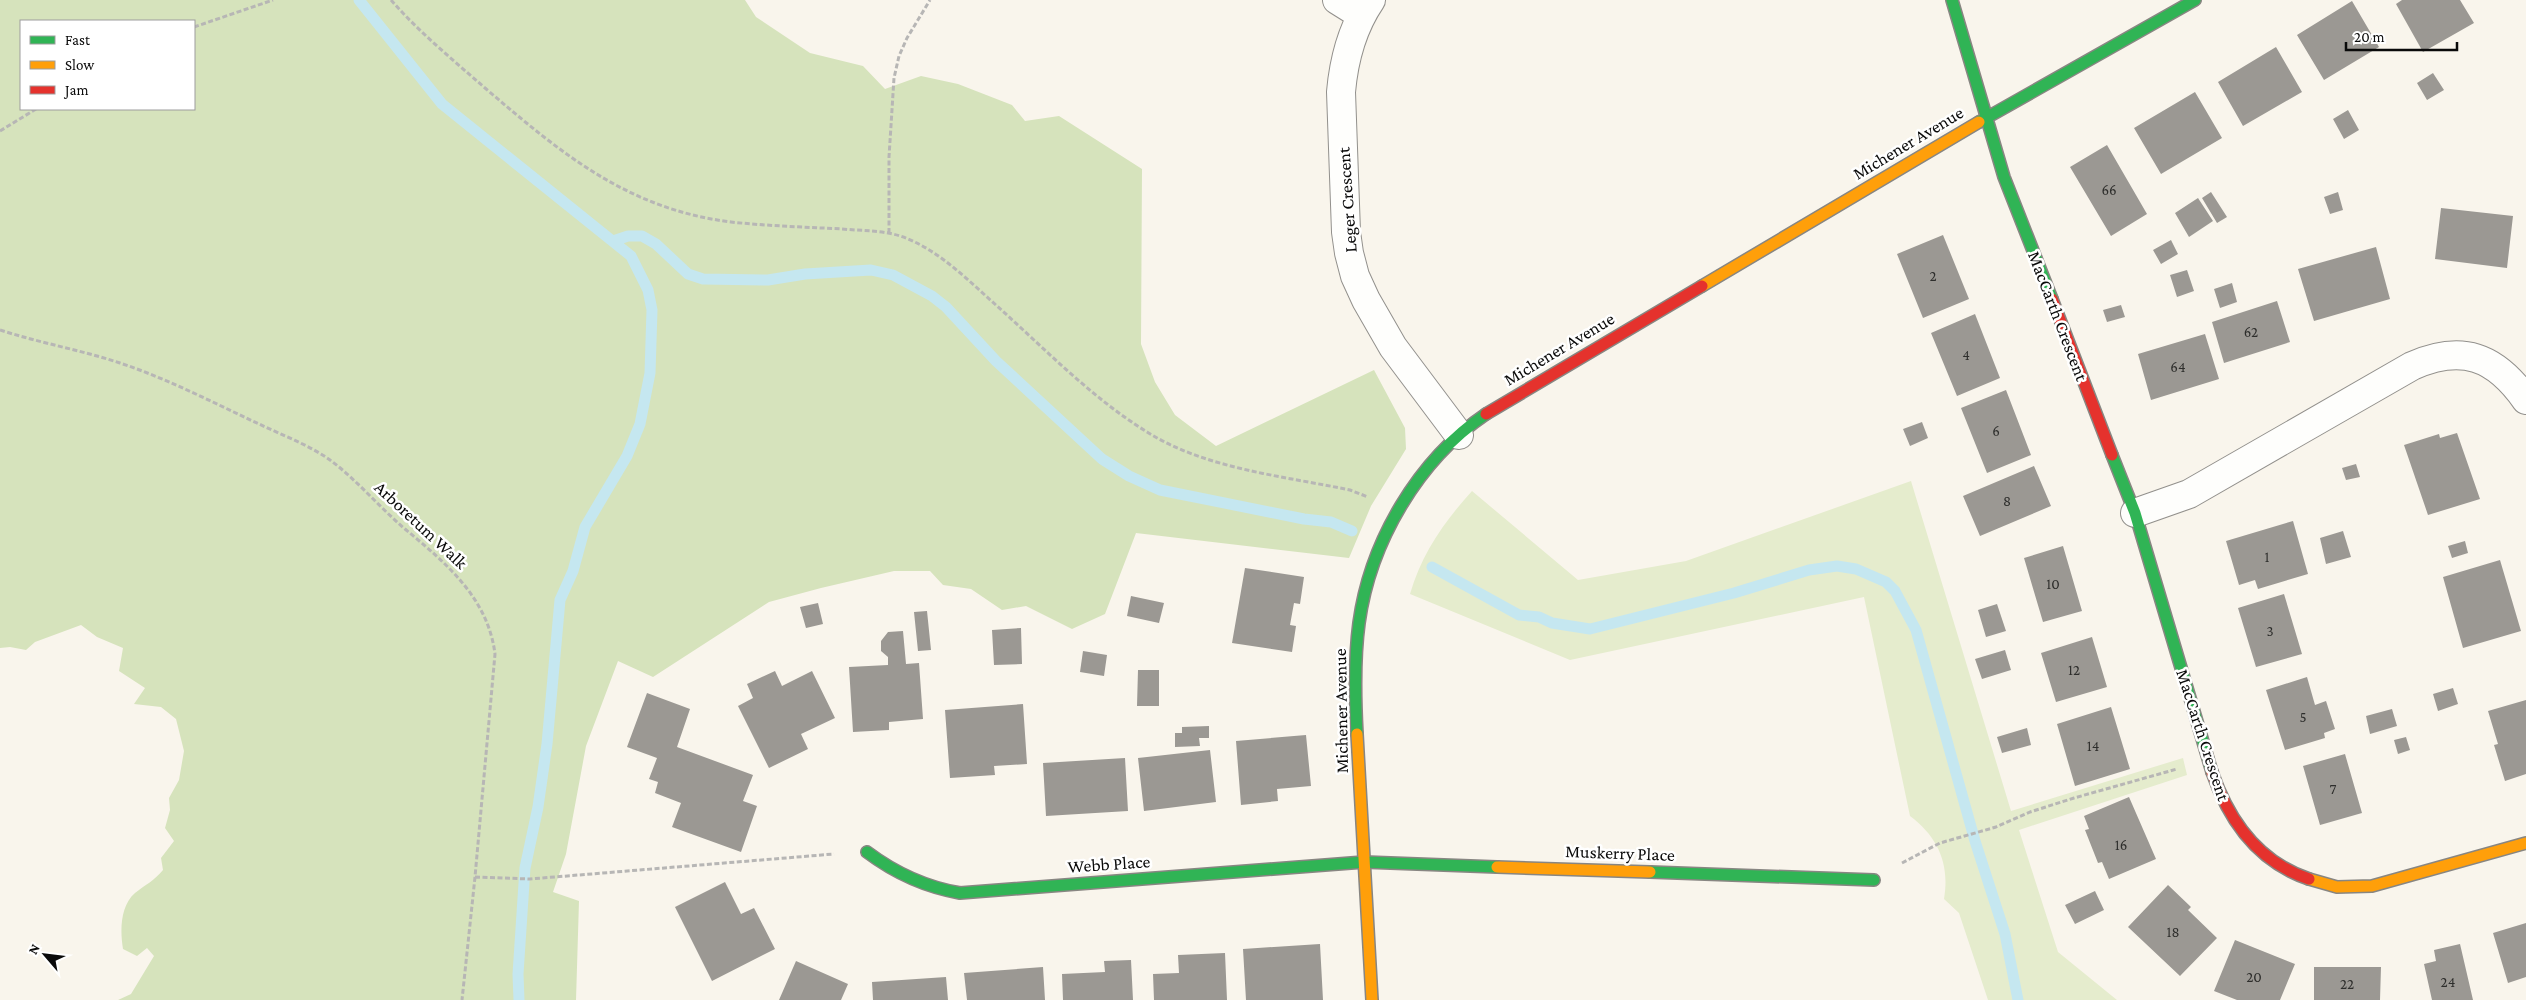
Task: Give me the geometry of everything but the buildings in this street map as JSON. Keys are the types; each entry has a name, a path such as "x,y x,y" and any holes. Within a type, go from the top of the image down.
{"street":[{"path":"1337,0 1366,7"},
{"path":"1952,0 1986,118"},
{"name":"Michener Avenue","path":"1372,1000 1364,862 1356,653 1358,625 1372,568 1397,514 1414,487 1458,435 1511,398 1986,118 2195,0"},
{"name":"Leger Crescent","path":"1366,7 1346,58 1341,92 1349,253 1366,300 1393,347 1458,435"},
{"name":"MacCarth Crescent","path":"1986,118 2004,177 2135,513 2220,796 2235,824 2255,847 2277,864 2301,876 2327,885 2354,888 2380,885 2526,843"},
{"path":"2135,513 2189,494 2412,366 2433,357 2456,354 2479,359 2500,370 2516,386 2526,400"},
{"name":"Webb Place","path":"867,852 880,862 920,883 960,893 1364,862"},
{"name":"Muskerry Place","path":"1364,862 1874,880"}],"path":[{"path":"195,27 273,0"},
{"path":"391,0 457,64 568,157 591,172 659,205 706,218 776,226 889,232 928,249 961,274 1090,389 1147,433 1173,446 1202,457 1350,490 1364,495 1397,514"},
{"path":"889,232 889,157 894,78 899,56 907,38 930,0"},
{"path":"0,131 34,110"},
{"name":"Arboretum Walk","path":"0,330 122,364 185,390 315,451 340,468 383,510 458,576 484,615 493,640 494,654 475,877 462,1000"},
{"path":"1874,880 1940,843 1987,830 2074,798 2170,771 2210,764"},
{"path":"475,877 510,879 548,878 867,852"}],"green space":[{"path":"0,0 745,0 756,17 810,53 863,66 885,89 921,76 958,84 1012,105 1025,121 1059,116 1142,169 1141,344 1155,382 1175,415 1216,446 1374,370 1405,428 1406,449 1371,506 1349,558 1136,533 1105,614 1072,629 1026,606 1002,610 971,589 943,585 930,571 894,571 769,602 653,677 618,661 586,746 566,854 553,892 579,901 576,1000 118,1000 131,994 154,956 147,948 137,956 123,949 122,919 130,898 163,870 161,858 174,841 165,828 170,810 169,798 179,780 184,751 176,719 161,707 134,704 145,688 119,671 123,648 97,637 81,625 35,642 26,650 10,647 0,648"},
{"path":"1911,481 2011,811 2183,758 2187,775 2019,830 2058,952 2117,1000 1988,1000 1959,913 1944,899 1945,874 1940,852 1928,833 1910,816 1864,597 1570,660 1410,594 1421,565 1435,539 1452,514 1472,491 1578,580 1686,561"}],"waterway":[{"path":"359,0 442,104 631,256 648,290 652,310 650,373 640,424 627,456 585,527 573,571 560,600 547,744 538,807 525,868 518,974 519,1000"},
{"path":"613,241 628,236 642,236 656,244 688,274 703,279 768,280 805,274 871,270 893,275 932,296 946,307 996,361 1102,459 1129,476 1160,490 1304,519 1331,522 1352,531"},
{"path":"1432,567 1519,615 1539,617 1552,623 1590,629 1734,593 1809,570 1837,566 1856,569 1886,582 1895,591 1916,630 1975,841 2005,934 2018,1000"}],"traffic: fast":[{"path":"1952,0 2004,177 2052,299"},
{"path":"1979,122 2195,0"},
{"path":"1357,734 1355,678 1359,623 1365,593 1386,533 1401,505 1439,455 1461,433 1486,414"},
{"path":"2112,455 2135,513 2212,772"},
{"path":"867,852 911,878 935,887 960,893 1364,862 1497,867"},
{"path":"1650,872 1874,880"}],"traffic: slow":[{"path":"1702,286 1979,122"},
{"path":"1357,734 1372,1000"},
{"path":"2309,879 2337,887 2372,886 2526,843"},
{"path":"1497,867 1650,872"}],"traffic: jam":[{"path":"1486,414 1702,286"},
{"path":"2052,299 2112,455"},
{"path":"2212,772 2227,807 2248,838 2260,851 2275,862 2291,872 2309,879"}]}
